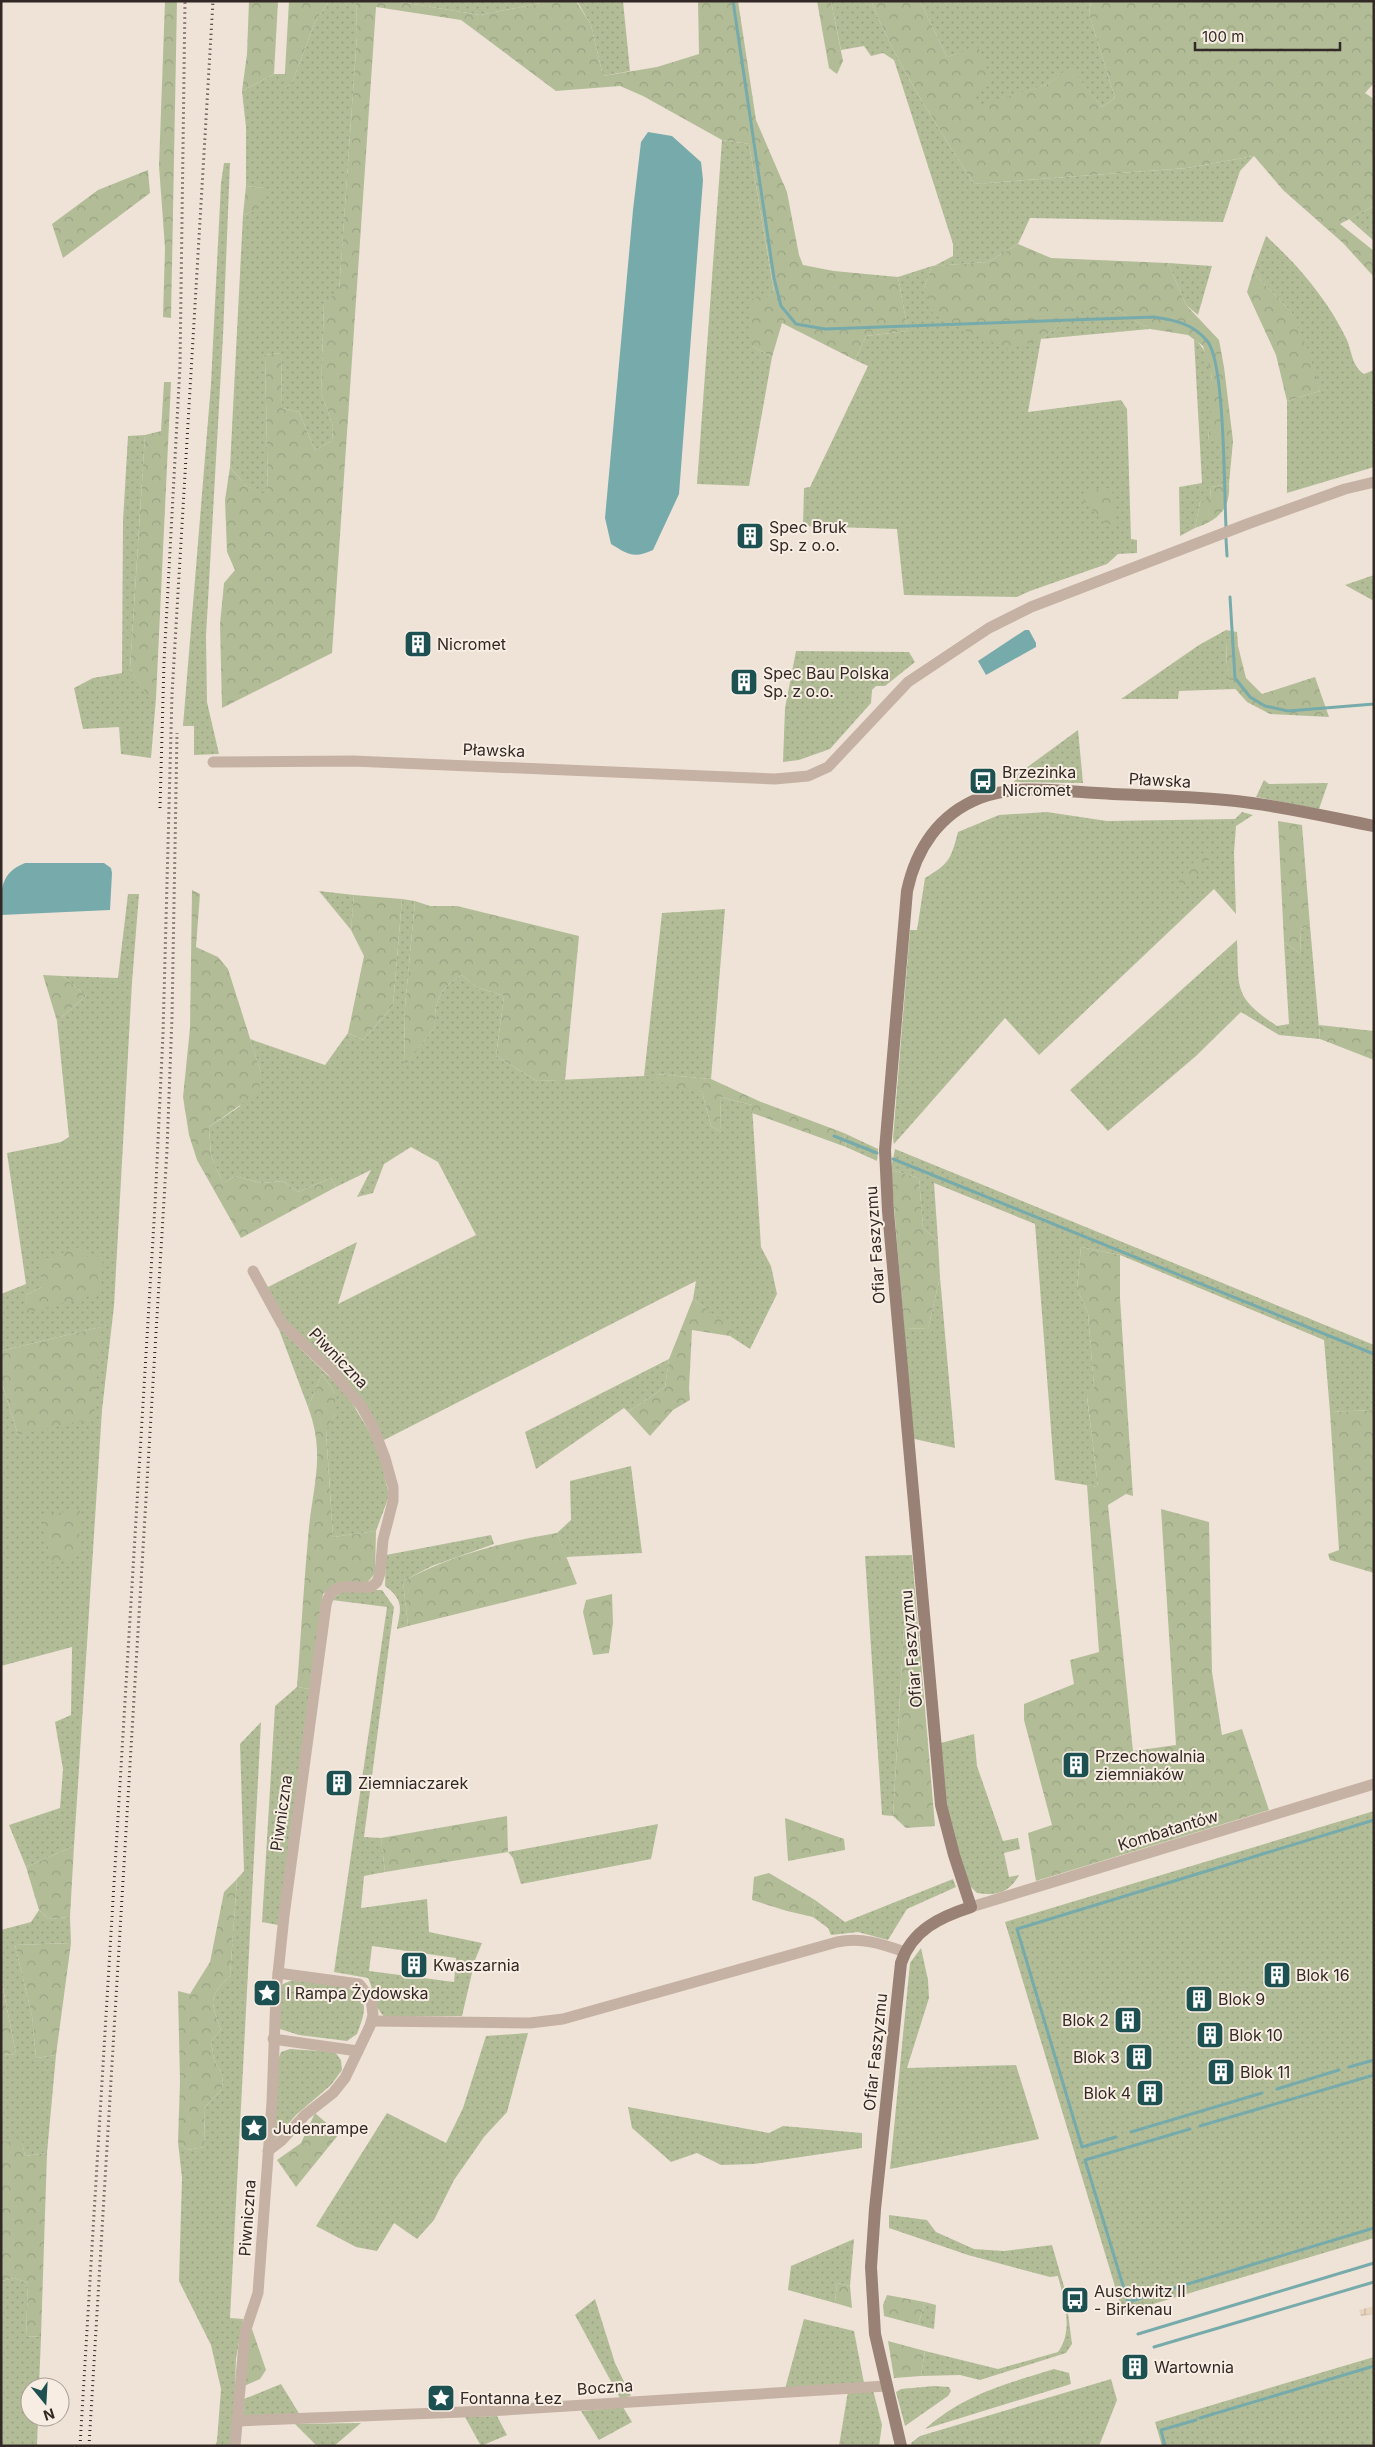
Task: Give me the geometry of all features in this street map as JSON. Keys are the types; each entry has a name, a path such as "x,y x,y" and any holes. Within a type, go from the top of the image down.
{"street":[{"name":"Pławska","path":"213,762 353,761 775,779 808,776 828,767 852,744 908,682 989,628 1023,612 1250,523 1345,489 1374,482"},
{"name":"Pławska","path":"948,817 980,798 1006,791 1024,790 1237,801 1374,826"},
{"name":"Ofiar Faszyzmu","path":"902,2446 875,2334 871,2267 890,2056 901,1963 905,1952 919,1933 944,1916 971,1907 954,1855 941,1804 900,1345 885,1150 906,891 912,868 921,847 948,817"},
{"name":"Piwniczna","path":"236,2446 244,2332 258,2293 278,1973 292,1853 328,1597 332,1592 341,1587 371,1587 377,1582 383,1540 394,1501 393,1487 385,1458 373,1427 362,1407 331,1370 282,1324 253,1271"},
{"name":"Kombatantów","path":"971,1907 1374,1784"},
{"path":"372,2021 547,2022 591,2012 837,1942 870,1941 905,1952"},
{"path":"268,2152 305,2115 333,2093 345,2078 372,2021 371,1999 360,1984 278,1973"},
{"path":"273,2039 358,2051"},
{"name":"Boczna","path":"237,2421 488,2411 886,2386"}],"green space":[{"path":"165,1 177,1 171,318 163,317 165,248 159,166"},
{"path":"249,1 278,1 274,74 242,91 247,54"},
{"path":"289,1 329,1 315,22 292,83 284,89"},
{"path":"329,1 356,1 357,35 339,292 324,302 321,393 333,426 332,441 315,450 299,412 282,408 281,353 265,355 268,496 246,486 230,467 243,215 253,211 264,188 246,186 246,127 242,91 274,74 285,74 285,88 292,83 315,22"},
{"path":"356,1 395,1 480,15 551,1 576,1 591,25 603,76 657,67 699,54 698,1 738,1 756,120 787,192 799,255 803,265 834,271 898,277 908,331 866,336 855,360 782,323 772,357 752,346 750,299 769,297 774,291 749,144 722,140 643,96 620,86 556,91 461,20 376,7 332,653 222,708 220,624 224,583 235,570 227,552 225,500 230,467 246,486 268,495 265,355 281,353 282,408 299,412 315,450 332,441 333,426 321,393 324,302 339,291 357,35"},
{"path":"395,1 551,1 480,15"},
{"path":"577,1 623,1 630,71 603,76 591,25"},
{"path":"817,1 831,1 843,61 837,74 829,68"},
{"path":"831,1 871,1 905,72 974,184 1187,168 1254,156 1240,171 1223,222 1030,218 1018,244 988,262 934,266 953,256 953,244 894,60 883,53 871,56 864,46 841,50"},
{"path":"871,1 920,1 947,57 978,47 990,76 973,98 981,105 1046,85 1070,67 1102,107 1115,98 1089,14 1091,1 1374,1 1374,83 1365,93 1374,99 1374,206 1340,224 1374,251 1374,277 1343,243 1283,190 1254,156 1187,168 974,184 905,72"},
{"path":"920,1 1091,1 1089,14 1115,98 1102,107 1070,68 1046,85 981,106 973,99 978,48 947,57"},
{"path":"722,140 749,144 774,292 769,297 752,346 772,357 749,486 697,484"},
{"path":"224,163 230,163 223,336 206,636 207,702 219,754 194,755 194,726 183,726 211,384 221,183"},
{"path":"148,170 150,193 63,258 52,224 98,190"},
{"path":"246,186 264,188 266,195 253,211 243,215"},
{"path":"1374,206 1374,241 1349,219"},
{"path":"1266,236 1301,271 1331,311 1347,340 1360,371 1364,374 1374,370 1374,467 1287,493 1287,401 1320,391 1291,312 1253,272"},
{"path":"1018,244 1051,258 1168,263 1186,305 1219,340 1233,441 1208,441 1212,377 1203,346 1188,335 1150,329 1117,310 1082,310 1041,339 1010,349 972,334 933,314 924,288 932,266 988,262"},
{"path":"1168,263 1212,266 1198,315 1186,305"},
{"path":"932,266 924,288 1041,339 1028,412 1121,400 1127,409 1131,539 1137,540 1137,553 1118,554 1107,564 1017,597 904,595 897,529 803,526 804,488 810,487 868,366 855,360 866,336 908,331 898,277"},
{"path":"1253,272 1291,312 1309,352 1320,391 1287,401 1276,355 1247,292"},
{"path":"1081,310 1117,310 1150,329 1041,339"},
{"path":"1194,339 1203,348 1211,372 1212,400 1208,440 1233,441 1229,484 1211,487 1210,499 1200,502 1195,528 1180,536 1179,487 1202,483"},
{"path":"164,382 171,382 156,698 149,698 130,669 145,435 161,431"},
{"path":"145,435 130,669 149,697 156,698 151,758 121,754 119,727 83,729 74,688 93,678 122,673 123,521 128,436"},
{"path":"1229,484 1228,500 1221,513 1210,522 1195,528 1200,502 1210,498 1211,487"},
{"path":"1112,488 1115,527 1104,522 1083,501 1093,490"},
{"path":"1374,575 1374,601 1345,585"},
{"path":"1226,630 1237,632 1238,646 1226,642 1228,673 1236,689 1179,691 1178,699 1121,699 1199,645"},
{"path":"1226,641 1238,646 1246,678 1262,694 1315,677 1329,717 1270,714 1247,702 1230,683 1227,668"},
{"path":"796,651 909,652 915,662 885,686 876,686 872,690 871,703 830,749 799,760 783,762 785,708"},
{"path":"1078,730 1083,783 1014,782 1018,774"},
{"path":"1264,780 1269,784 1328,783 1319,809 1256,797"},
{"path":"1047,812 1107,821 1235,819 1242,812 1253,815 1236,826 1234,853 1236,914 1214,889 1039,1055 1005,1018 894,1144 910,930 917,930 925,878 939,869 948,860 958,832 999,815"},
{"path":"1278,821 1302,825 1310,926 1300,929 1301,954 1284,942"},
{"path":"1211,845 1211,853 1206,865 1198,875 1180,888 1178,878"},
{"path":"192,890 200,894 196,947 218,957 228,969 261,1073 259,1092 209,1127 211,1156 223,1183 235,1176 261,1183 283,1181 298,1192 331,1178 336,1187 241,1238 197,1160 189,1135 183,1097 190,1028"},
{"path":"319,891 354,895 351,930"},
{"path":"128,894 139,894 132,982 114,1306 102,1410 74,1846 26,1867 9,1825 60,1808 63,1769 55,1722 71,1715 72,1647 1,1666 1,1380 18,1435 100,1327 1,1351 1,1294 26,1284 7,1153 61,1142 69,1137 57,1021 86,996 63,976 118,978","holes":["42,1287 28,1313 26,1295"]},
{"path":"354,895 402,899 393,1006 363,1040 348,1033 364,956 351,930"},
{"path":"402,899 415,901 405,1007 404,1066 435,1027 437,1003 440,996 448,985 462,975 476,987 504,996 496,1056 537,1081 644,1076 662,913 725,909 711,1079 656,1074 702,1092 711,1126 721,1132 720,1097 752,1105 761,1247 771,1266 777,1294 750,1349 730,1336 732,1329 693,1299 696,1281 384,1440 286,1324 268,1287 357,1242 338,1304 476,1235 438,1162 411,1147 384,1164 373,1193 357,1197 371,1170 336,1187 331,1178 298,1192 283,1181 261,1183 235,1176 223,1183 211,1156 209,1127 239,1107 261,1073 250,1039 325,1065 348,1033 363,1040 393,1006"},
{"path":"415,901 430,906 457,906 579,936 565,1080 537,1081 496,1056 504,996 476,987 462,975 448,985 440,996 437,1003 435,1027 404,1067 405,1007"},
{"path":"1310,926 1320,1039 1279,1035 1241,1012 1196,1056 1108,1131 1070,1090 1237,940 1241,991 1252,1007 1277,1026 1289,1024 1284,942 1301,954 1300,929"},
{"path":"43,975 63,976 86,996 57,1021"},
{"path":"1319,1025 1374,1031 1374,1060 1320,1039"},
{"path":"656,1074 711,1079 761,1102 844,1133 846,1147 752,1113 752,1105 720,1097 721,1132 711,1126 702,1092 656,1081"},
{"path":"844,1133 878,1149 877,1161 846,1147"},
{"path":"895,1149 1374,1345 1374,1410 1330,1412 1324,1340 1120,1255 1081,1247 1077,1289 1088,1313 1094,1387 1087,1397 1098,1487 1055,1480 1035,1224 934,1183 938,1241 923,1228 919,1178 891,1170"},
{"path":"891,1170 919,1178 923,1228 938,1241 940,1277 928,1329 904,1328"},
{"path":"80,1247 87,1257 103,1256 100,1293 27,1313 26,1295 42,1287 39,1261"},
{"path":"1081,1247 1120,1255 1120,1298 1133,1496 1126,1494 1108,1505 1133,1751 1176,1745 1161,1509 1209,1522 1212,1672 1222,1735 1242,1729 1269,1810 1036,1881 1028,1833 1052,1825 1024,1720 1024,1704 1074,1684 1070,1660 1099,1652 1087,1485 1098,1487 1087,1396 1094,1387 1088,1313 1077,1289"},
{"path":"940,1277 955,1448 910,1438 904,1328 928,1329"},
{"path":"693,1299 733,1329 730,1336 692,1330 690,1400 673,1410 650,1436 628,1412 665,1387 669,1359"},
{"path":"100,1327 94,1418 18,1435 1,1380 1,1351"},
{"path":"278,1327 346,1393 369,1431 381,1460 389,1496 376,1531 333,1537 326,1430 335,1414 335,1393 322,1374 308,1407"},
{"path":"669,1359 665,1387 628,1412 624,1408 536,1469 525,1432"},
{"path":"322,1374 335,1393 335,1414 326,1431 333,1537 376,1531 375,1573 368,1582 341,1582 323,1594 310,1689 297,1687 309,1527 317,1467 316,1439 308,1407"},
{"path":"1374,1410 1374,1573 1330,1560 1328,1554 1339,1550 1330,1412"},
{"path":"631,1466 642,1553 566,1557 557,1533 571,1520 570,1481"},
{"path":"80,1509 79,1556 51,1563 43,1516"},
{"path":"557,1533 577,1584 408,1626 403,1581 441,1564 478,1551"},
{"path":"491,1535 494,1544 432,1566 403,1581 408,1626 397,1629 400,1605 395,1596 385,1586 386,1555"},
{"path":"912,1555 918,1626 904,1628 893,1816 882,1815 865,1556"},
{"path":"382,1590 394,1607 364,1837 381,1838 385,1872 364,1876 361,1908 427,1899 429,1932 482,1943 475,1960 462,2016 384,2016 376,2004 368,1978 334,1972 387,1607 332,1600 341,1592","holes":["372,1946 456,1958 454,1982 369,1971"]},
{"path":"612,1594 613,1623 609,1653 593,1655 583,1612 586,1600"},
{"path":"918,1626 935,1826 906,1828 893,1816 904,1628"},
{"path":"297,1687 310,1689 278,1925 262,1922 275,1706"},
{"path":"261,1722 230,2318 243,2319 236,2359 233,2443 232,2446 215,2446 221,2389 211,2345 179,2281 182,2178 178,2142 187,2150 205,2147 204,2108 222,2089 223,2076 214,2060 211,2041 221,2030 213,2006 213,2000 217,1990 230,1976 237,1879 244,1871 240,1744"},
{"path":"974,1734 977,1766 1003,1841 1018,1838 1020,1849 1004,1853 1009,1877 1019,1875 1007,1889 991,1894 977,1893 968,1884 944,1801 941,1743"},
{"path":"1374,1811 1374,2238 1123,2313 1005,1922"},
{"path":"507,1816 508,1852 385,1872 381,1838"},
{"path":"785,1818 844,1839 845,1850 788,1861"},
{"path":"658,1824 651,1859 521,1884 513,1858 508,1852"},
{"path":"74,1846 70,1917 48,1919 39,1910 26,1867"},
{"path":"769,1873 815,1900 813,1917 752,1900 754,1877"},
{"path":"237,1879 230,1976 217,1990 213,2000 213,2006 221,2030 211,2041 214,2060 223,2076 222,2089 204,2108 205,2147 187,2150 178,2142 180,2082 178,1991 190,1994 210,1962 224,1892"},
{"path":"953,1879 956,1887 907,1909 888,1940 858,1932 831,1935 828,1928 813,1917 815,1900 845,1922"},
{"path":"39,1910 48,1919 70,1917 71,1943 15,1945 32,2016 36,2058 56,2055 47,2153 25,2156 22,2142 4,2142 1,2150 1,2055 16,2054 1,1978 1,1930 31,1922"},
{"path":"71,1943 56,2055 36,2058 32,2016 15,1945"},
{"path":"921,1948 928,1980 929,1998 907,2068 1016,2065 1039,2139 890,2169 910,1963"},
{"path":"1,1978 16,2054 1,2055"},
{"path":"295,1979 337,1984 356,1992 362,1999 364,2008 363,2018 357,2034 347,2041 299,2035 280,2029 279,1990 283,1984"},
{"path":"528,2033 507,2112 484,2137 454,2180 434,2220 417,2239 394,2223 377,2251 356,2247 316,2226 387,2113 446,2143 463,2108 486,2036"},
{"path":"290,2049 335,2052 341,2060 342,2070 331,2085 296,2115 275,2139 273,2133 276,2065 281,2052"},
{"path":"628,2107 769,2133 783,2126 862,2133 862,2148 754,2164 721,2165 697,2153 671,2162 632,2128"},
{"path":"315,2113 339,2134 296,2187 277,2160 301,2143"},
{"path":"22,2141 25,2156 47,2153 41,2337 26,2336 28,2283 14,2278 1,2281 1,2150 4,2142"},
{"path":"889,2215 927,2220 936,2232 974,2249 1004,2251 1052,2245 1065,2290 1072,2344 1066,2353 980,2380 960,2375 921,2376 925,2351 998,2369 1058,2352 1066,2335 1065,2305 1058,2276 1050,2277 968,2255 889,2228"},
{"path":"854,2239 850,2286 837,2283 835,2303 788,2290 791,2266"},
{"path":"14,2278 28,2283 26,2336 41,2337 39,2377 20,2377 20,2427 38,2427 37,2446 1,2446 1,2281"},
{"path":"837,2283 850,2286 852,2308 835,2303"},
{"path":"887,2295 925,2302 918,2325 884,2316 883,2305"},
{"path":"595,2299 615,2363 631,2396 620,2398 575,2315"},
{"path":"925,2302 936,2305 934,2329 918,2325"},
{"path":"804,2319 854,2331 864,2383 785,2389"},
{"path":"250,2323 266,2370 260,2379 244,2386"},
{"path":"888,2341 925,2351 921,2376 894,2378"},
{"path":"1374,2357 1374,2446 1162,2446 1155,2422"},
{"path":"1054,2369 1069,2373 1071,2384 925,2429 955,2407 970,2399 1002,2385"},
{"path":"1111,2379 1117,2400 1099,2446 912,2446 911,2443 920,2436"},
{"path":"281,2384 300,2415 243,2416 244,2399"},
{"path":"934,2386 949,2387 951,2391 948,2396 905,2426 896,2392 901,2389"},
{"path":"873,2390 882,2425 879,2446 839,2446 848,2391"},
{"path":"623,2407 632,2422 599,2440 581,2411"},
{"path":"497,2416 507,2435 481,2446 465,2417"},
{"path":"361,2423 334,2446 317,2446 295,2424"}],"shaded area":[{"path":"1374,2306 1374,2314 1361,2316 1359,2310"}],"water":[{"path":"648,132 672,136 701,162 703,180 679,494 653,550 636,555 626,553 611,544 605,518 633,210 641,142"},
{"path":"1025,630 1029,630 1036,643 1036,647 986,675 978,661"},
{"path":"25,863 104,863 111,868 112,873 110,910 1,915 1,897 6,877 17,867"}],"waterway":[{"path":"733,1 774,278 781,306 796,324 825,329 1154,317 1184,324 1203,336 1214,355 1223,430 1226,527"},
{"path":"1226,539 1227,556"},
{"path":"1230,597 1235,678 1250,697 1265,706 1288,711 1374,704"},
{"path":"834,1136 877,1153"},
{"path":"893,1159 1374,1354"},
{"path":"1116,2137 1082,2147 1017,1929 1374,1820"},
{"path":"1349,2067 1374,2060"},
{"path":"1277,2089 1339,2070"},
{"path":"1200,2126 1374,2075"},
{"path":"1131,2132 1262,2093"},
{"path":"1190,2129 1085,2160 1128,2302 1374,2228"},
{"path":"1138,2334 1374,2263"},
{"path":"1154,2347 1374,2282"},
{"path":"1200,2418 1374,2366"},
{"path":"1165,2446 1161,2430 1196,2420"}],"railway":[{"path":"160,808 164,662 180,366 185,1"},
{"path":"80,2446 155,1205 163,1034 172,694 213,1"},
{"path":"89,2446 167,1150 172,1017 177,733"}],"place":[{"name":"Spec Bruk Sp. z o.o.","path":"750,536"},
{"name":"Nicromet","path":"418,644"},
{"name":"Spec Bau Polska Sp. z o.o.","path":"744,682"},
{"name":"Brzezinka Nicromet","path":"983,781"},
{"name":"Przechowalnia ziemniaków","path":"1076,1765"},
{"name":"Ziemniaczarek","path":"339,1783"},
{"name":"Kwaszarnia","path":"414,1965"},
{"name":"Blok 16","path":"1277,1975"},
{"name":"I Rampa Żydowska","path":"267,1993"},
{"name":"Blok 9","path":"1199,1999"},
{"name":"Blok 2","path":"1128,2020"},
{"name":"Blok 10","path":"1210,2035"},
{"name":"Blok 3","path":"1139,2057"},
{"name":"Blok 11","path":"1221,2072"},
{"name":"Blok 4","path":"1150,2093"},
{"name":"Judenrampe","path":"254,2128"},
{"name":"Auschwitz II - Birkenau","path":"1075,2300"},
{"name":"Wartownia","path":"1135,2367"},
{"name":"Fontanna Łez","path":"441,2398"}]}
